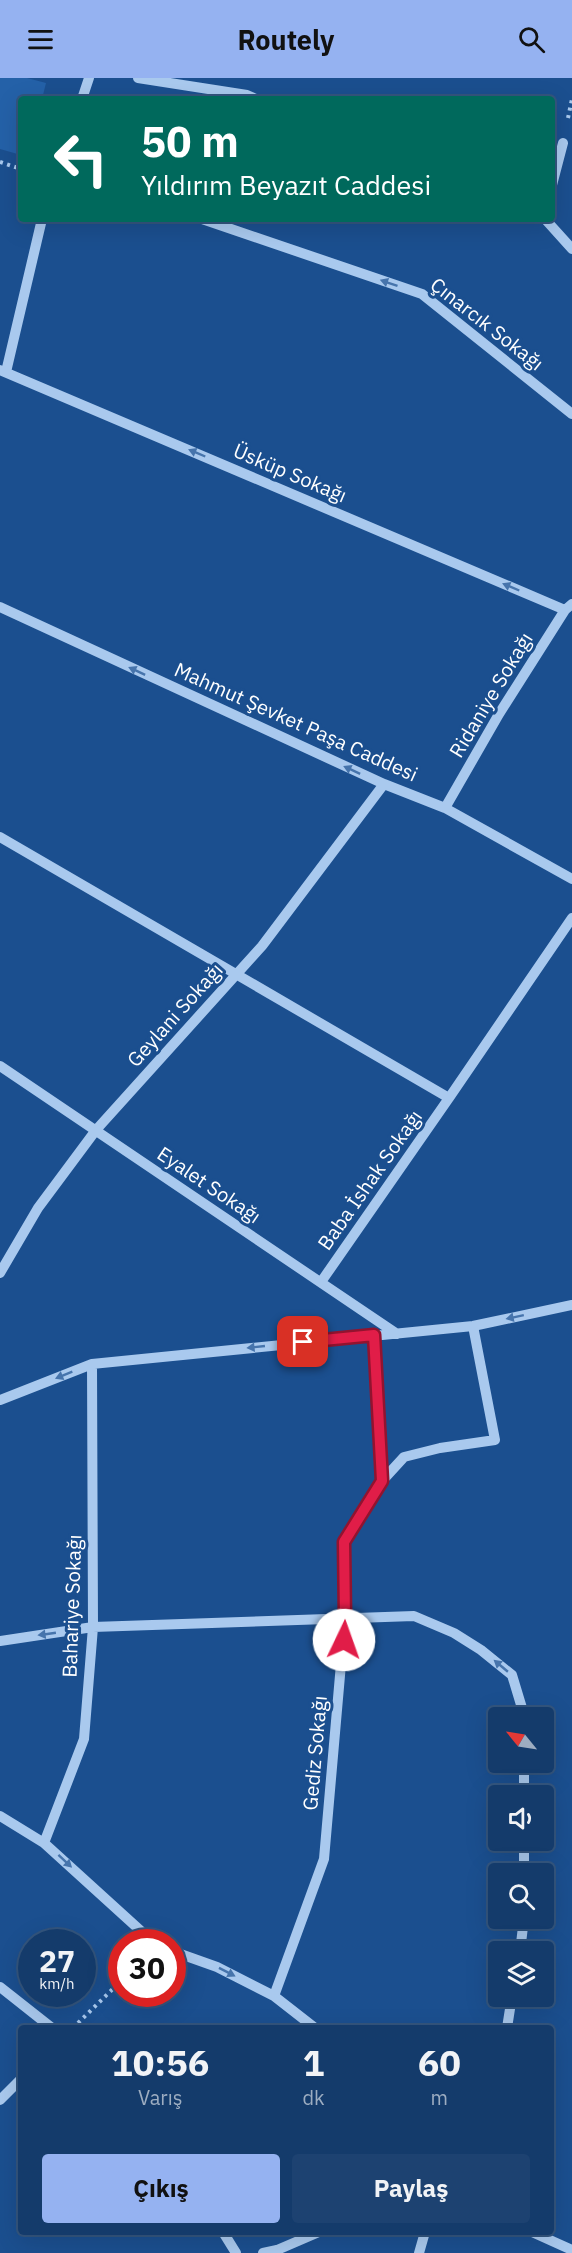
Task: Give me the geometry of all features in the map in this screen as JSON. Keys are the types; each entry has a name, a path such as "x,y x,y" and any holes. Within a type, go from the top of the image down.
{"street":[{"path":"83,96 89,78"},
{"path":"138,78 248,96"},
{"path":"555,174 563,143"},
{"path":"3,371 41,222"},
{"name":"Çınarcık Sokağı","path":"211,222 422,294 572,414"},
{"path":"548,222 572,249"},
{"name":"Üsküp Sokağı","path":"3,371 569,607"},
{"name":"Mahmut Şevket Paşa Caddesi","path":"0,607 384,784 445,808 572,879"},
{"name":"Ridaniye Sokağı","path":"445,808 499,714 569,607"},
{"name":"Geylani Sokağı","path":"0,1274 39,1208 96,1130 262,946 384,784"},
{"path":"0,837 449,1098"},
{"name":"Baba İshak Sokağı","path":"321,1282 572,918"},
{"name":"Eyalet Sokağı","path":"0,1066 397,1334"},
{"path":"0,1400 92,1364 473,1326 572,1305"},
{"name":"Gediz Sokağı","path":"274,1996 324,1859 345,1618 344,1542 382,1481 404,1458 440,1448 495,1440 473,1326"},
{"path":"374,1335 382,1481"},
{"name":"Bahariye Sokağı","path":"44,1843 84,1739 93,1627 92,1364"},
{"path":"0,1641 93,1627 414,1616 454,1633 481,1650 512,1676 522,1707"},
{"path":"0,1816 44,1843 139,1929"},
{"path":"186,1956 217,1967 274,1996 311,2025"},
{"path":"0,1987 48,2025"},
{"path":"507,2025 510,2007"},
{"path":"0,2100 18,2082"},
{"path":"225,2235 236,2253"},
{"path":"263,2253 277,2250 313,2235"},
{"path":"419,2253 424,2235"},
{"path":"539,2235 572,2250"}],"path":[{"path":"0,162 18,167"},
{"path":"76,2025 108,1994"}],"shaded area":[{"path":"0,78 27,78 46,83 43,96 18,96 18,154 0,149"}],"route":[{"path":"303,1342 374,1335 382,1481 344,1542 344,1640"}]}
